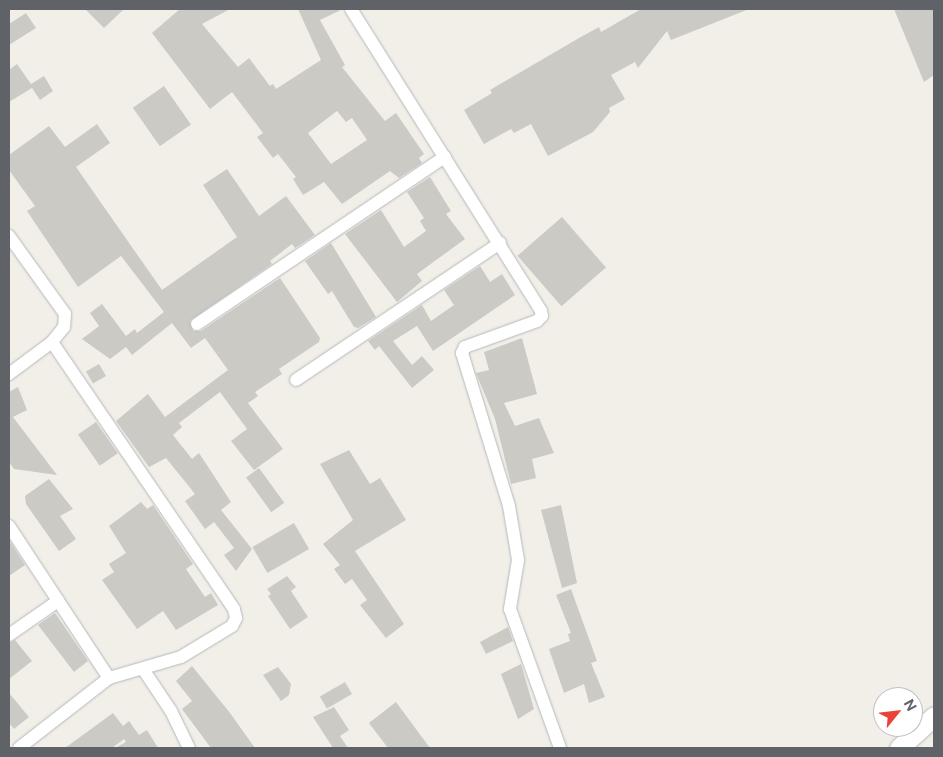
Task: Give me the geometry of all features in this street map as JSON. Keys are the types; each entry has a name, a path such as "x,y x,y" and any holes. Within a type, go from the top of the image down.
{"street":[{"path":"351,9 500,243 542,316 465,348 462,353 509,506 518,560 510,609 560,748"},
{"path":"197,324 445,156"},
{"path":"9,236 65,314 64,327 52,342 9,374"},
{"path":"296,380 500,243"},
{"path":"18,748 109,678 181,658 232,626 236,618 234,609 52,342"},
{"path":"9,526 109,678"},
{"path":"9,634 58,601"},
{"path":"143,669 171,711 189,748"},
{"path":"899,748 934,716"}],"building":[{"path":"85,9 124,9 104,28"},
{"path":"180,9 230,9 202,24 238,67 249,58 270,86 273,84 276,89 321,60 298,9 343,9 320,20 345,65 342,67 385,121 396,113 424,154 419,158 422,163 399,178 390,171 342,204 324,182 303,195 293,179 296,177 278,154 273,158 257,137 263,133 232,92 210,109 152,33","holes":["337,111 346,122 352,118 367,140 331,164 308,133"]},
{"path":"641,9 749,9 671,40 667,31 638,68 635,62 611,75 625,99 609,108 610,112 593,132 548,156 531,124 514,133 511,129 484,144 464,110 492,93 490,90 579,38 599,27 601,32"},
{"path":"894,9 934,9 934,75 924,82"},
{"path":"26,13 36,28 9,45 9,24"},
{"path":"17,64 31,84 44,76 53,91 40,100 32,88 9,102 9,70"},
{"path":"164,86 191,125 160,146 133,108"},
{"path":"97,124 110,143 76,167 162,290 237,237 203,185 227,169 259,216 286,196 315,235 295,248 292,244 270,261 272,264 190,321 193,331 201,331 280,278 320,338 319,342 279,369 282,374 255,392 258,396 248,403 283,449 254,470 231,441 247,429 220,392 179,423 182,427 173,435 192,459 199,453 231,502 221,510 252,549 236,571 224,555 234,548 214,522 205,529 185,501 195,494 166,458 149,467 116,421 148,394 165,417 228,370 205,338 191,348 172,323 132,355 126,347 110,359 82,339 99,326 90,313 102,304 126,336 135,329 137,333 164,312 121,256 78,287 27,211 35,206 9,170 9,155 49,126 65,147"},
{"path":"430,177 451,211 446,214 465,239 417,274 422,281 397,302 345,234 381,210 404,247 426,231 420,221 424,218 407,192"},
{"path":"562,217 606,268 561,306 517,256"},
{"path":"331,243 376,317 358,328 354,327 332,291 328,294 305,261"},
{"path":"480,266 490,282 502,274 515,295 433,351 417,326 393,341 412,365 422,356 434,370 412,388 379,346 375,350 368,341 422,305 431,321 454,305 444,290"},
{"path":"522,338 537,394 504,403 515,426 539,418 554,453 532,459 536,478 511,484 495,419 476,373 489,370 484,352"},
{"path":"99,364 106,376 93,384 86,372"},
{"path":"18,387 27,410 13,417 57,475 14,469 9,462 9,392"},
{"path":"96,422 118,453 100,466 78,435"},
{"path":"349,450 370,484 380,478 406,520 355,551 404,624 386,638 360,605 367,600 352,579 345,584 334,569 340,565 323,544 353,520 320,464"},
{"path":"259,468 284,503 271,512 246,477"},
{"path":"49,479 73,509 60,516 76,539 59,551 26,504 25,496"},
{"path":"141,502 147,509 153,505 193,564 186,569 205,597 211,593 218,605 176,630 163,611 137,629 102,580 114,572 109,564 126,553 109,526"},
{"path":"561,505 577,583 562,588 541,510"},
{"path":"294,523 309,549 267,573 252,547"},
{"path":"9,540 25,565 9,576"},
{"path":"287,576 296,587 291,591 308,617 290,629 268,596 271,594 267,589"},
{"path":"571,589 597,661 591,663 605,697 589,703 584,684 564,693 549,649 570,641 568,634 571,633 556,595"},
{"path":"55,613 88,661 74,672 38,625"},
{"path":"508,627 513,641 486,654 480,642"},
{"path":"15,640 32,661 9,679 9,643"},
{"path":"521,664 534,709 518,719 501,674"},
{"path":"192,666 255,748 211,748 182,709 192,701 176,681"},
{"path":"278,667 291,684 289,695 281,701 263,675"},
{"path":"345,682 352,694 327,709 320,696"},
{"path":"9,693 29,717 14,729 9,723"},
{"path":"396,702 430,748 388,748 369,723"},
{"path":"334,707 349,730 340,736 348,748 333,748 313,717"},
{"path":"113,713 123,726 129,721 139,735 147,730 158,748 115,748 126,742 124,739 112,748 65,748"}]}
